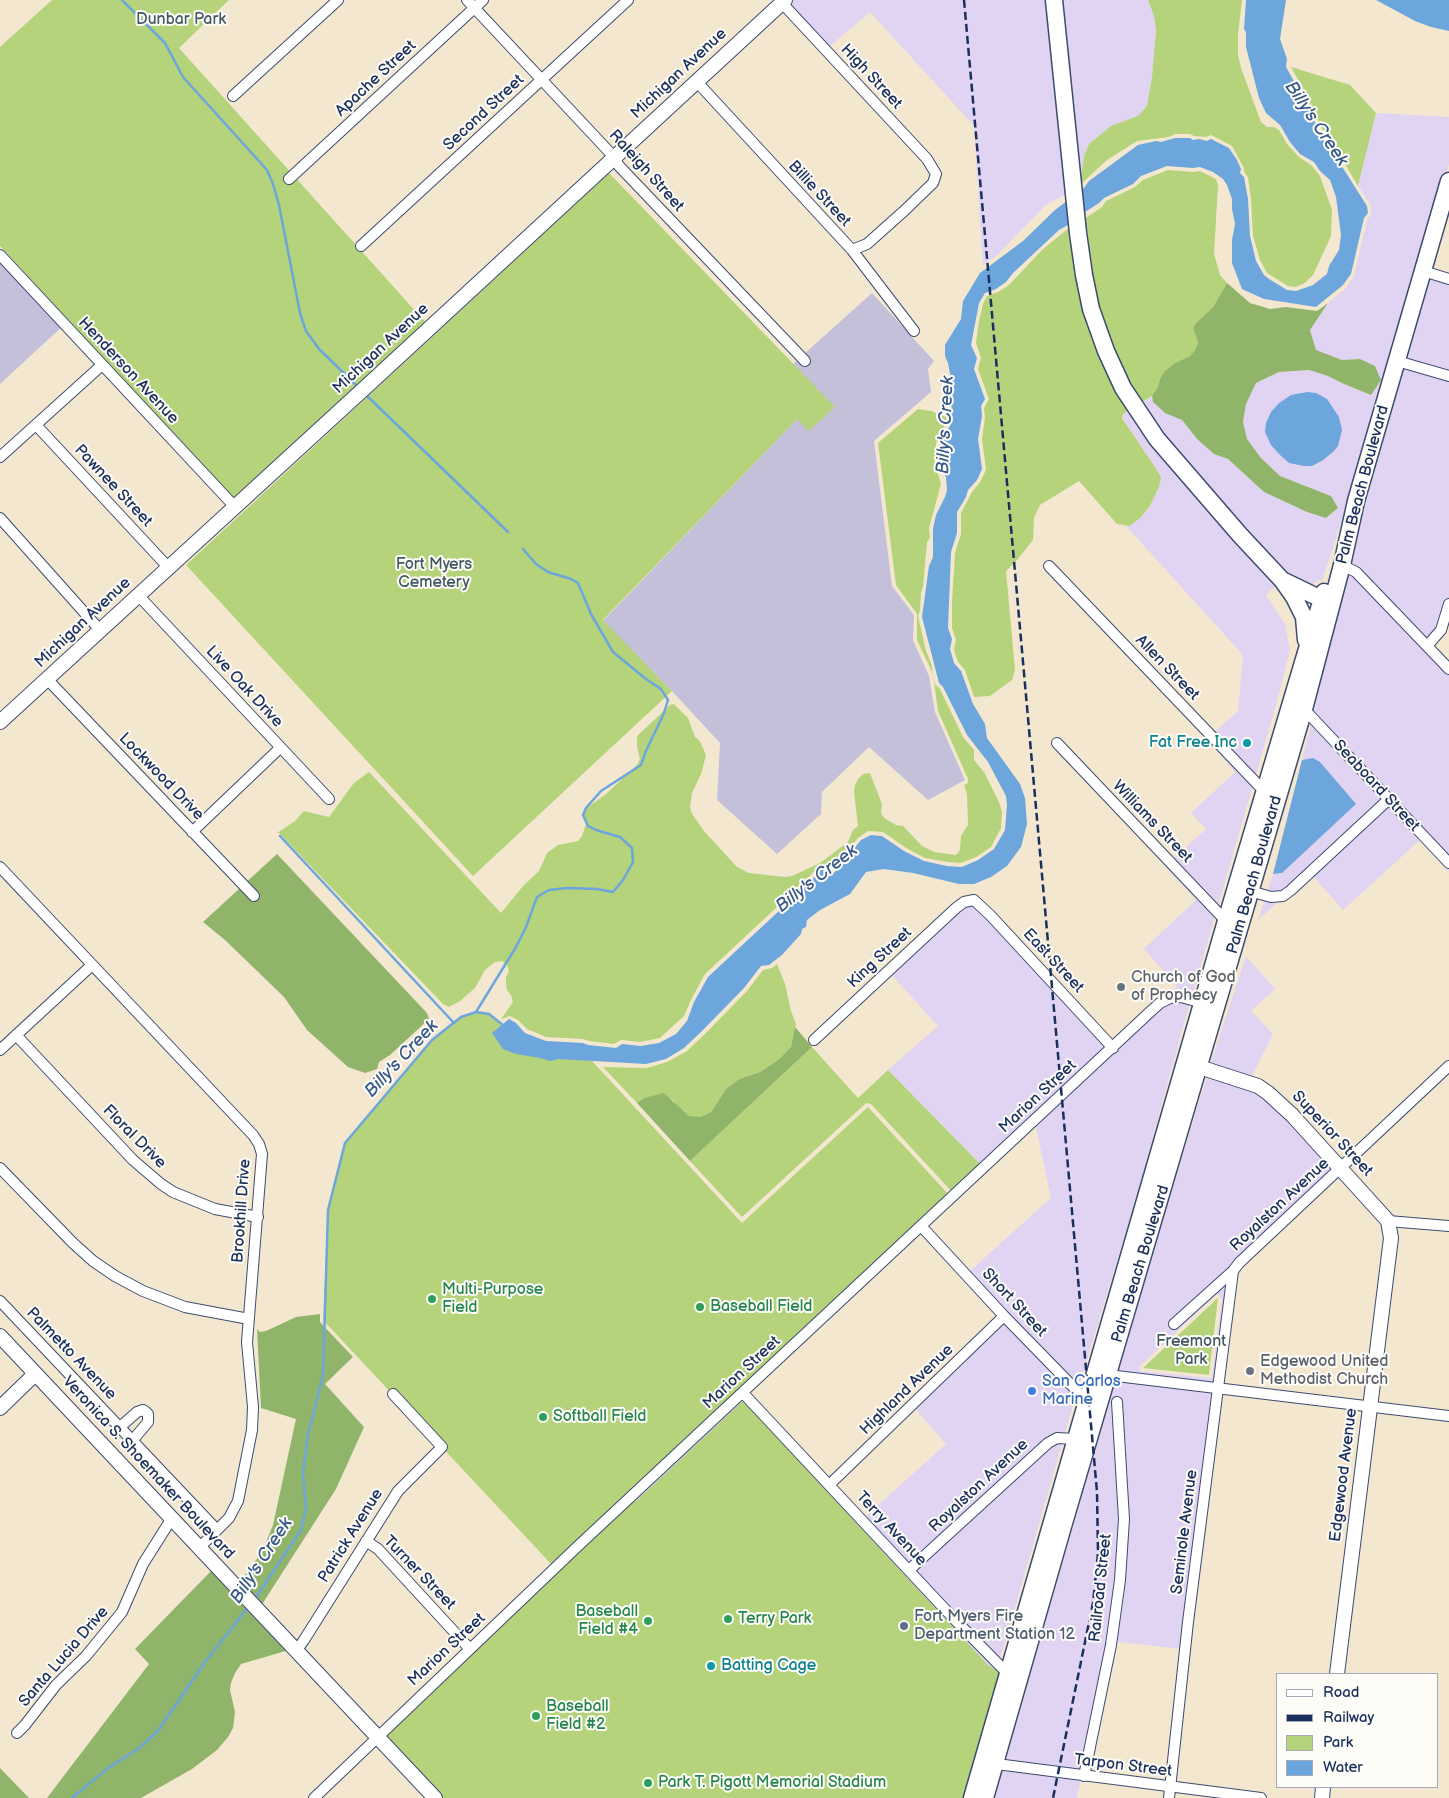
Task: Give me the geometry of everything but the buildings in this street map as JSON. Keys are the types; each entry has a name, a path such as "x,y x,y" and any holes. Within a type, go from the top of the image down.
{"main road":[{"path":"1054,0 1078,234 1084,275 1098,332 1114,371 1134,407 1169,455 1282,580 1294,597 1300,607 1306,625 1305,657"},
{"name":"Palm Beach Boulevard","path":"985,1798 989,1763 1013,1679 1086,1400 1124,1273 1250,891 1304,709 1327,600 1342,564 1355,505 1449,181"},
{"path":"1305,657 1327,600 1345,525 1355,505"},
{"path":"1282,580 1327,600"},
{"name":"Palm Beach Boulevard","path":"1013,1679 1064,1523 1108,1375 1193,1064 1203,1003 1305,657"},
{"path":"1264,791 1268,797 1270,822"},
{"path":"1108,1375 1105,1361 1123,1297 1124,1273"},
{"path":"1064,1523 1062,1516 1078,1461 1075,1439"},
{"name":"Palm Beach Boulevard","path":"972,1798 989,1763"}],"street":[{"path":"234,96 338,0"},
{"name":"Raleigh Street","path":"466,0 614,157 619,166 805,361"},
{"name":"Apache Street","path":"288,179 483,0"},
{"name":"Second Street","path":"360,246 628,0"},
{"name":"Michigan Avenue","path":"2,717 47,679 368,386 783,1"},
{"name":"High Street","path":"783,1 927,159 936,174 933,183 867,244 852,250"},
{"name":"Billie Street","path":"697,82 852,250 914,331"},
{"name":"Henderson Avenue","path":"0,255 235,507"},
{"path":"1423,271 1449,279"},
{"path":"1397,361 1449,376"},
{"path":"0,457 102,365"},
{"name":"Pawnee Street","path":"36,424 168,568"},
{"path":"0,518 100,630"},
{"path":"1342,564 1356,572 1449,670"},
{"name":"Allen Street","path":"1049,566 1264,791"},
{"name":"Live Oak Drive","path":"138,595 329,799"},
{"path":"1427,646 1441,630 1449,604"},
{"name":"Lockwood Drive","path":"47,679 254,896"},
{"name":"Seaboard Street","path":"1304,709 1449,863"},
{"name":"Williams Street","path":"1057,743 1226,921"},
{"path":"192,832 280,748"},
{"path":"1250,891 1271,897 1283,896 1389,799"},
{"name":"Brookhill Drive","path":"0,867 259,1144 262,1154 247,1354 254,1407 252,1430 238,1501 229,1518 217,1530"},
{"name":"East Street","path":"968,902 974,900 991,916 1113,1048"},
{"name":"King Street","path":"814,1040 956,908 964,902 968,902"},
{"path":"0,1050 92,965"},
{"name":"Marion Street","path":"314,1798 470,1649 1160,1003 1170,998 1181,997 1203,1003"},
{"name":"Floral Drive","path":"16,1036 133,1160 161,1184 173,1192 215,1209 258,1217"},
{"name":"Superior Street","path":"1193,1064 1258,1086 1268,1093 1292,1115 1388,1221"},
{"name":"Royalston Avenue","path":"1174,1324 1233,1271 1239,1263 1449,1066"},
{"path":"0,1168 72,1243 115,1276 143,1291 176,1304 214,1314 249,1319"},
{"path":"1388,1221 1449,1226"},
{"name":"Edgewood Avenue","path":"1337,1673 1391,1238 1388,1221"},
{"name":"Short Street","path":"921,1226 1004,1316 1086,1400"},
{"name":"Seminole Avenue","path":"1168,1798 1188,1622 1233,1271"},
{"name":"Palmetto Avenue","path":"0,1301 217,1530"},
{"name":"Highland Avenue","path":"830,1485 1004,1316"},
{"name":"Veronica S. Shoemaker Boulevard","path":"0,1336 435,1798"},
{"path":"0,1408 35,1374"},
{"path":"1108,1375 1449,1416"},
{"name":"Terry Avenue","path":"743,1393 1013,1679"},
{"name":"Patrick Avenue","path":"297,1650 398,1491 442,1447 393,1394"},
{"name":"Railroad Street","path":"1084,1776 1111,1645 1120,1580 1124,1519 1117,1402"},
{"path":"120,1427 136,1412 143,1410 148,1414 148,1422 132,1441"},
{"name":"Royalston Avenue","path":"909,1570 1048,1443 1057,1438 1075,1439"},
{"name":"Santa Lucia Drive","path":"17,1733 56,1685 86,1656 122,1612 143,1564 172,1518"},
{"path":"200,1547 217,1530"},
{"name":"Turner Street","path":"366,1541 378,1549 470,1649"},
{"name":"Tarpon Street","path":"989,1763 1261,1798"}],"shaded area":[{"path":"792,0 1049,0 1069,192 1046,205 996,256 983,265 974,126 870,12 828,48 789,3"},
{"path":"1058,0 1148,0 1154,16 1156,30 1152,77 1147,106 1138,116 1111,126 1089,144 1084,156 1081,175 1082,183 1077,187"},
{"path":"1376,113 1449,117 1449,164 1350,503 1341,523 1322,581 1319,580 1307,588 1286,577 1138,404 1152,396 1153,402 1165,412 1182,420 1198,440 1214,454 1228,459 1264,492 1307,512 1326,518 1338,508 1331,496 1280,476 1261,458 1247,439 1243,422 1246,404 1256,383 1279,372 1309,370 1328,376 1371,395 1360,359 1342,360 1316,350 1310,330 1328,303 1346,288 1354,276 1367,220 1371,214 1370,204 1358,186"},
{"path":"0,255 65,324 0,384"},
{"path":"1427,274 1449,283 1449,599 1429,650 1449,669 1449,871 1420,840 1343,910 1310,873 1258,920 1273,874 1282,873 1313,758 1302,760 1343,593 1353,535"},
{"path":"872,293 934,361 928,369 931,392 874,441 892,586 914,615 913,640 929,676 935,712 965,780 928,800 869,747 822,792 821,814 777,854 717,800 720,743 603,621 797,419 834,407 793,364"},
{"path":"1130,409 1279,583 1266,595 1285,624 1290,650 1277,702 1179,1041 1138,1192 1074,1402 985,1712 767,1644 633,1497 739,1398 858,1523 946,1444 910,1403 1000,1320 962,1278 1051,1198 1035,1123 984,1168 888,1070 938,1026 888,971 969,897 1108,1049 1177,986 1144,949 1196,900 1165,866 1206,829 1191,813 1235,772 1207,739 1238,711 1243,655 1126,526 1130,526 1140,518 1150,506 1159,487 1155,467 1122,417"},
{"path":"1246,956 1275,989 1251,1011 1273,1034 1251,1078 1210,1065"},
{"path":"1208,1073 1232,1081 1266,1097 1335,1170 1240,1259 1182,1649 1109,1641 1077,1798 995,1798 1136,1308","holes":["1219,1294 1222,1299 1212,1377 1141,1371 1139,1368 1141,1365 1216,1295"]}],"green space":[{"name":"Dunbar Park","path":"52,0 229,0 179,48 427,324 235,502 0,246 0,47"},
{"path":"1148,0 1242,0 1238,55 1261,122 1267,127 1274,127 1279,130 1287,144 1299,157 1311,165 1320,176 1332,210 1331,236 1313,275 1305,283 1295,287 1288,286 1267,273 1260,260 1253,236 1248,177 1232,146 1211,135 1206,137 1175,134 1169,137 1137,141 1107,160 1082,183 1081,175 1084,156 1089,144 1111,126 1138,116 1147,106 1152,77 1156,30 1154,16"},
{"path":"1291,67 1350,85 1376,113 1358,186 1322,129"},
{"path":"1168,170 1200,171 1216,179 1218,185 1214,254 1220,275 1227,283 1213,307 1193,328 1198,342 1195,350 1190,356 1175,363 1160,379 1158,387 1152,396 1138,404 1103,331 1081,221 1102,207 1106,201 1135,187 1143,180"},
{"name":"Fort Myers Cemetery","path":"609,173 835,407 809,431 797,419 603,620 672,691 473,876 186,565"},
{"path":"1070,227 1130,409 1124,413 1122,418 1161,477 1159,487 1150,506 1130,526 1117,524 1079,481 1040,505 1034,518 1033,540 1006,571 1015,670 1012,680 990,696 974,697 965,670 958,662 954,650 956,640 952,628 952,601 955,553 961,534 961,513 986,470 982,439 985,417 984,408 989,399 978,369 981,358 976,343 979,321 987,296 1009,285 1043,249"},
{"path":"1227,283 1250,303 1270,309 1286,307 1317,311 1328,303 1310,330 1316,350 1342,360 1360,359 1375,366 1381,380 1371,395 1328,376 1309,370 1279,372 1256,383 1246,404 1243,422 1247,439 1261,458 1280,476 1331,496 1338,508 1326,518 1307,512 1264,492 1228,459 1214,454 1198,440 1182,420 1165,413 1153,402 1152,396 1165,371 1175,363 1190,356 1195,350 1198,342 1193,328 1213,307"},
{"path":"918,409 931,411 946,417 946,424 938,434 935,450 935,464 941,484 929,528 930,538 927,542 918,616 926,651 931,663 935,684 940,689 963,737 974,750 974,760 984,772 1002,812 1001,828 991,847 976,857 961,863 925,858 883,832 868,831 858,838 832,868 819,866 705,974 684,1016 660,1038 640,1042 621,1040 614,1044 583,1039 546,1037 527,1029 518,1020 510,1016 501,1019 513,1002 506,983 509,971 507,965 502,961 495,962 485,970 475,988 460,1001 449,1007 443,1004 277,833 295,821 304,811 329,817 354,783 369,772 501,913 523,886 539,871 547,853 558,845 578,841 586,824 583,817 584,810 606,794 637,765 640,759 637,736 670,705 674,704 688,718 695,737 700,741 706,755 701,774 692,793 690,807 692,814 704,831 737,867 749,873 785,877 792,876 820,863 848,842 853,830 858,826 855,785 863,774 870,773 882,805 881,813 884,818 896,825 903,826 922,846 934,852 956,855 960,850 961,836 968,825 967,794 964,785 968,783 968,779 938,711 933,674 917,640 917,614 896,585 878,443"},
{"path":"277,854 427,1013 429,1019 390,1055 379,1062 377,1069 365,1073 348,1067 307,1030 284,997 225,940 203,922"},
{"path":"777,964 785,984 796,1024 791,1047 778,1060 760,1072 739,1079 726,1089 711,1112 700,1118 689,1116 672,1099 644,1098 637,1103 603,1067 647,1068 667,1062 687,1051 747,991 763,970 772,968"},
{"path":"476,1012 489,1014 508,1032 521,1040 580,1048 742,1223 868,1107 950,1196 553,1566 323,1320 328,1210 345,1143 432,1040 461,1017"},
{"path":"795,1027 812,1047 690,1161 637,1103 644,1098 664,1093 689,1116 701,1117 711,1112 726,1089 739,1079 760,1072 778,1060 791,1047"},
{"path":"812,1047 858,1098 888,1070 984,1168 953,1193 871,1104 866,1103 742,1217 690,1161"},
{"name":"Freemont Park","path":"1218,1298 1209,1375 1143,1368"},
{"path":"320,1314 320,1322 353,1357 325,1384 364,1427 336,1489 261,1606 239,1583 262,1552 273,1525 296,1419 261,1408 257,1329 260,1332 266,1331 296,1317"},
{"name":"Terry Park","path":"743,1401 988,1665 1005,1676 971,1798 441,1798 382,1734 633,1498 636,1501"},
{"path":"212,1570 231,1593 234,1590 289,1650 241,1664 231,1683 230,1690 235,1712 233,1728 228,1737 217,1750 192,1769 141,1798 47,1798 149,1664 135,1649"},
{"path":"0,1768 29,1798 0,1798"}],"water":[{"path":"1246,0 1286,0 1280,39 1287,59 1286,67 1325,143 1329,146 1367,206 1368,213 1364,218 1351,274 1343,285 1316,307 1264,299 1242,289 1232,263 1232,240 1235,224 1232,199 1227,185 1223,179 1213,172 1200,167 1167,166 1141,176 1133,184 1104,198 1075,221 1059,230 1013,273 1006,282 996,289 985,293 979,303 971,345 977,358 974,369 985,399 981,406 982,416 978,439 982,469 977,480 968,490 957,512 957,533 951,552 948,628 952,639 950,649 954,663 961,671 973,704 985,724 987,738 1020,784 1025,798 1027,824 1021,847 1007,866 991,877 974,884 959,884 913,873 884,869 866,872 850,894 820,910 807,920 806,927 802,929 801,934 782,955 769,965 761,966 744,988 702,1031 684,1048 666,1059 646,1064 558,1059 550,1061 516,1054 503,1049 492,1033 509,1019 516,1023 525,1033 546,1041 583,1043 616,1048 622,1044 641,1046 659,1043 676,1034 687,1021 694,1002 708,977 809,883 821,869 834,873 861,840 871,835 882,836 904,851 924,861 947,866 962,867 978,860 994,849 1005,830 1006,796 988,762 967,735 943,687 939,683 922,617 929,566 933,557 933,529 936,515 947,490 946,477 939,464 938,451 942,436 950,426 953,389 945,356 945,345 961,319 963,301 980,273 1023,241 1055,210 1084,188 1089,181 1138,145 1156,141 1161,142 1175,138 1207,141 1211,139 1229,148 1241,169 1240,173 1244,177 1248,199 1250,236 1256,261 1264,275 1269,279 1287,290 1296,291 1313,285 1327,274 1329,266 1339,250 1341,235 1336,197 1330,180 1314,162 1300,154 1280,125 1266,113 1259,98 1246,47 1246,32 1244,29"},
{"path":"1376,0 1449,0 1449,31 1415,21"},
{"path":"1307,392 1316,393 1327,399 1339,417 1342,430 1338,446 1333,452 1312,466 1289,463 1271,445 1265,432 1266,423 1271,412 1279,403 1291,395"},
{"path":"1313,758 1320,762 1356,804 1282,873 1273,874 1302,760"}],"waterway":[{"path":"122,0 165,43 183,77 267,170 279,205 300,313 306,331 319,349 359,388"},
{"path":"364,393 508,532"},
{"path":"476,1012 516,947 537,897 549,890 567,888 597,889 613,892 623,880 633,862 632,848 620,837 588,826 583,815 586,808 601,791 641,765 668,700 661,689 613,652 591,614 578,583 548,572 536,564 523,549"},
{"path":"280,836 454,1023"},
{"name":"Billy's Creek","path":"254,1600 301,1530 306,1509 303,1473 308,1434 323,1376 328,1210 345,1143 432,1040 461,1017 476,1012 489,1014 504,1026"},
{"name":"Billy's Creek","path":"72,1798 108,1768 138,1749 158,1731 205,1662 249,1606"}],"railway":[{"path":"964,0 1097,1492 1098,1553 1093,1603 1053,1798"}],"place":[{"name":"Fat Free Inc","path":"1247,743"},
{"name":"Church of God of Prophecy","path":"1121,987"},
{"name":"Multi-Purpose Field","path":"432,1299"},
{"name":"Baseball Field","path":"700,1307"},
{"name":"Edgewood United Methodist Church","path":"1250,1371"},
{"name":"San Carlos Marine","path":"1032,1391"},
{"name":"Softball Field","path":"543,1417"},
{"name":"Terry Park","path":"728,1619"},
{"name":"Baseball Field #4","path":"648,1621"},
{"name":"Fort Myers Fire Department Station 12","path":"904,1626"},
{"name":"Batting Cage","path":"711,1666"},
{"name":"Baseball Field #2","path":"536,1716"},
{"name":"Park T. Pigott Memorial Stadium","path":"648,1783"}]}
